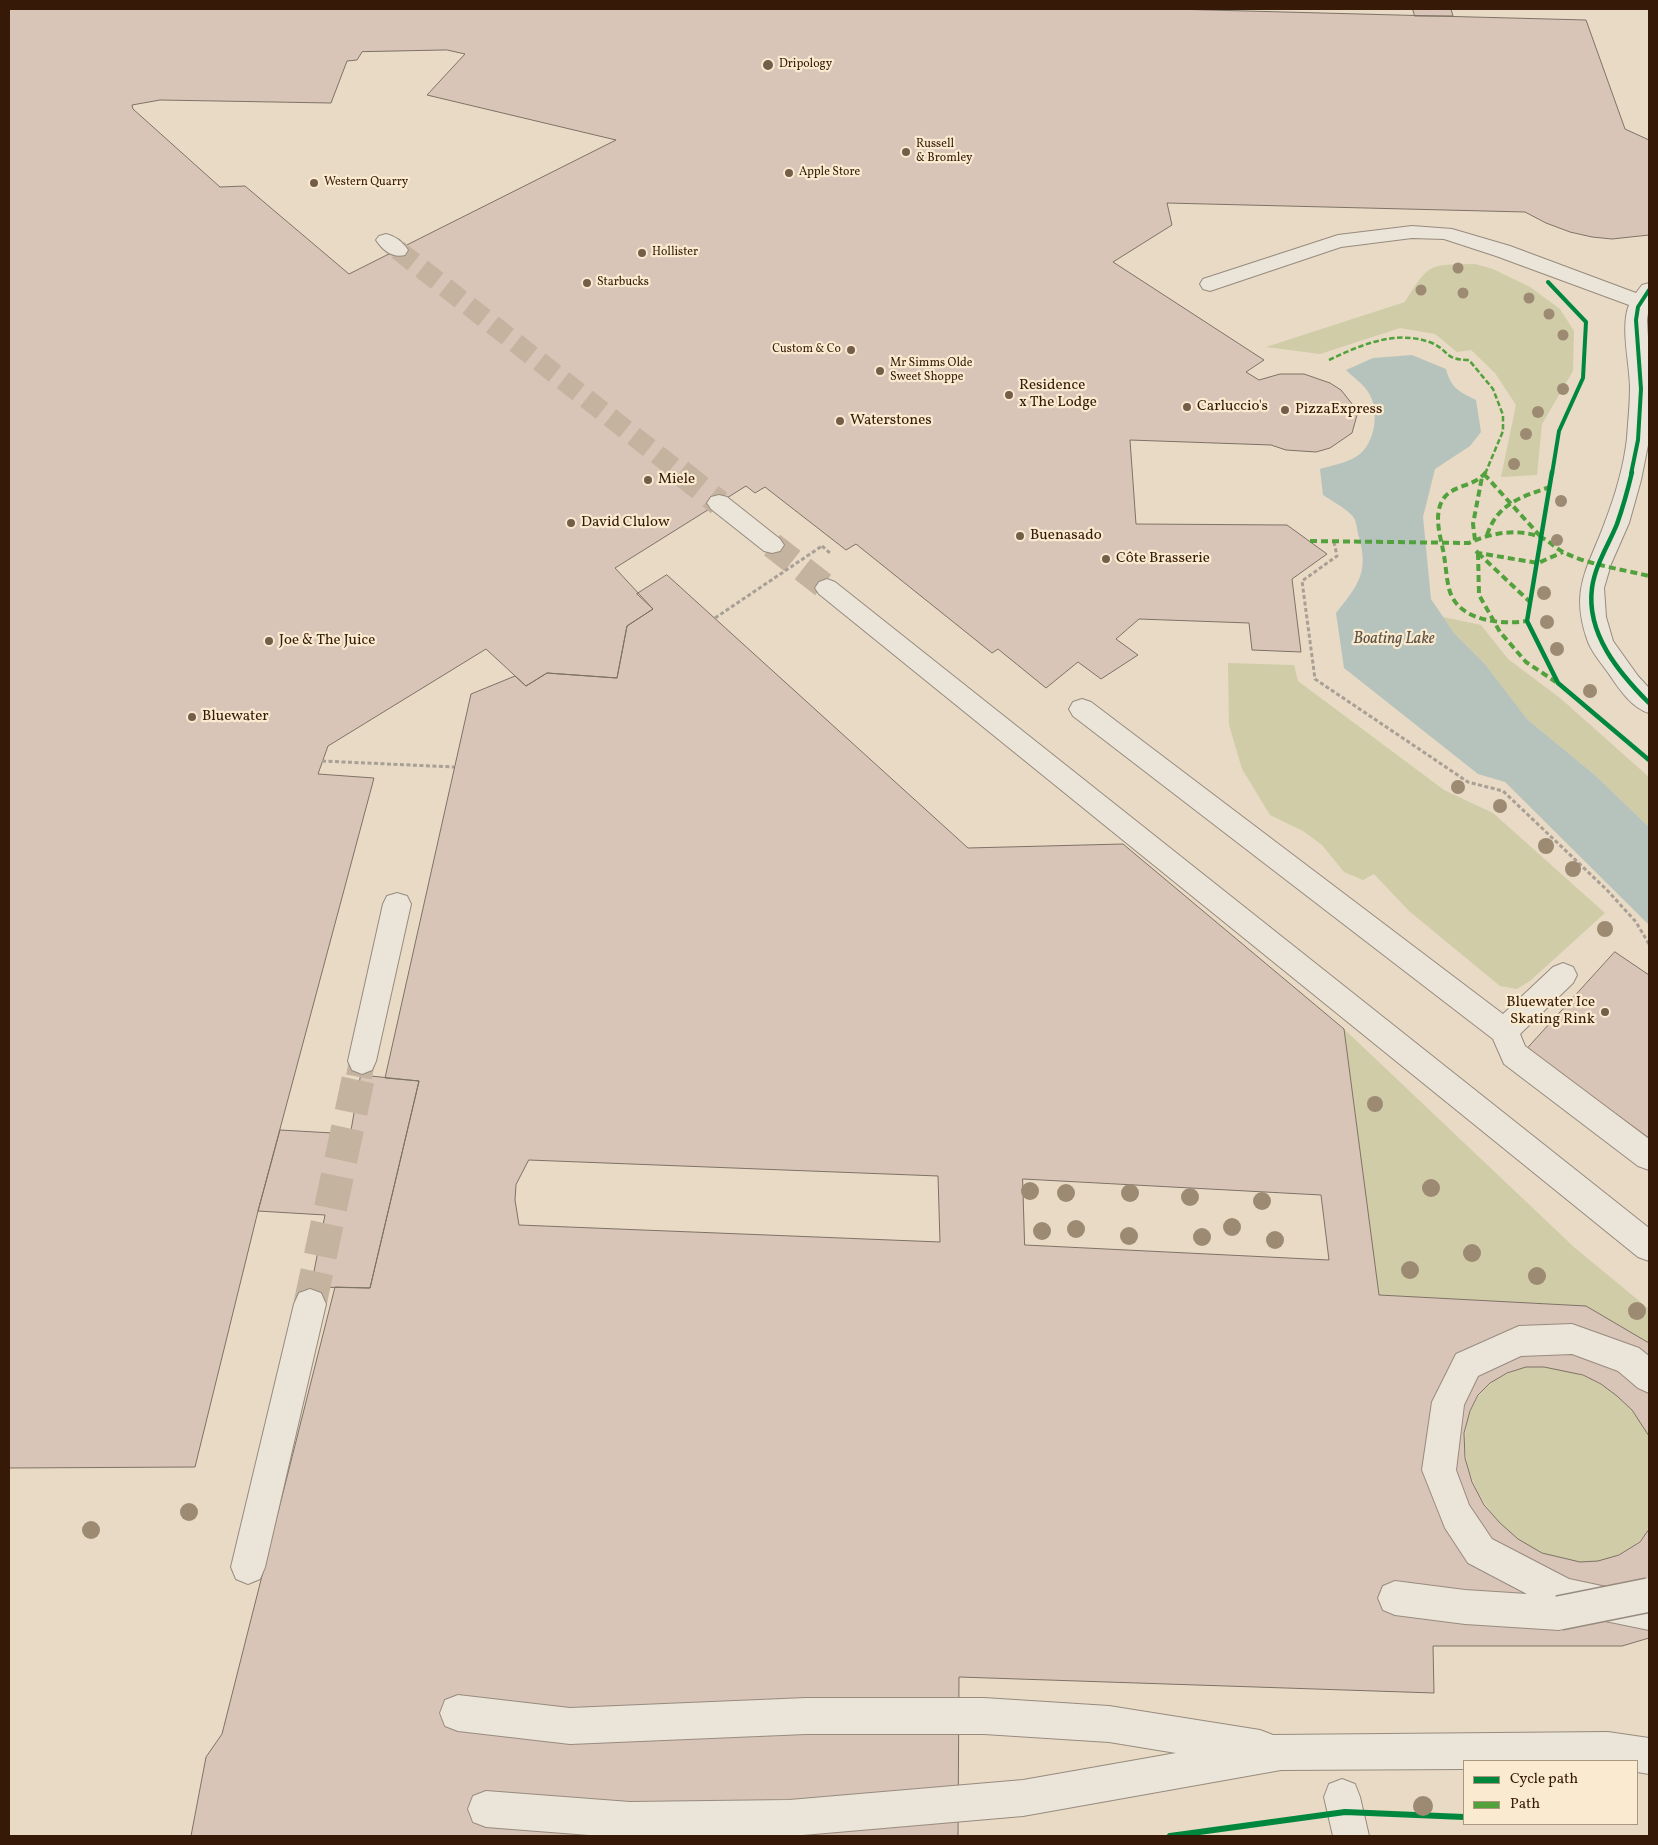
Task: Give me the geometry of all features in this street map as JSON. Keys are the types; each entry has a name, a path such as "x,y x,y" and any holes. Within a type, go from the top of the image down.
{"street":[{"path":"1210,284 1338,241 1412,232 1445,233 1645,296 1636,320 1640,389 1638,440 1630,480 1617,523 1599,564 1592,588 1595,623 1602,643 1629,683 1649,703"},
{"path":"719,502 772,545"},
{"path":"827,588 1649,1247"},
{"path":"1082,709 1504,1031 1514,1055 1649,1156"},
{"path":"362,1061 397,904"},
{"path":"1504,1031 1563,975"},
{"path":"248,1567 310,1304"},
{"path":"1649,1377 1628,1359 1572,1339 1518,1341 1467,1365 1448,1402 1440,1470 1457,1516 1480,1551 1565,1595 1649,1613"},
{"path":"1395,1598 1465,1607 1558,1613 1649,1595"},
{"path":"458,1713 570,1726 806,1716 984,1716 1109,1724 1281,1752 1608,1750 1649,1756"},
{"path":"486,1809 630,1820 789,1818 1023,1798 1281,1752"},
{"path":"1342,1798 1351,1836"}],"path":[{"path":"1334,542 1337,556 1302,581 1315,679 1468,782 1503,791 1608,890 1636,922 1649,944"},
{"path":"715,618 822,546"},
{"path":"322,761 454,768"}],"shaded area":[{"path":"1475,264 1493,269 1530,287 1560,309 1574,331 1573,371 1542,424 1537,475 1501,477 1516,405 1495,373 1471,350 1457,352 1435,334 1400,328 1320,354 1266,347 1405,302 1420,279 1432,268 1448,265"},
{"path":"1443,617 1481,625 1508,659 1560,698 1649,777 1649,827 1596,776 1527,719 1485,664 1454,633"},
{"path":"1228,663 1294,665 1298,681 1444,790 1493,813 1605,913 1530,981 1517,989 1500,986 1409,911 1374,874 1363,880 1344,872 1322,845 1303,831 1270,815 1242,769 1229,725"},
{"path":"1344,1029 1575,1248 1649,1309 1649,1343 1586,1306 1379,1295"},
{"path":"1526,1367 1559,1369 1589,1378 1616,1395 1628,1406 1646,1431 1650,1450 1649,1524 1643,1537 1627,1550 1598,1562 1567,1562 1538,1551 1511,1533 1489,1509 1473,1481 1465,1451 1468,1420 1474,1405 1482,1392 1497,1379"}],"water":[{"name":"Boating Lake","path":"1412,355 1446,369 1453,385 1464,394 1476,400 1481,432 1470,446 1435,469 1423,517 1431,599 1454,633 1485,664 1527,719 1596,776 1649,827 1649,925 1505,782 1478,774 1344,668 1336,613 1360,578 1363,560 1362,549 1352,515 1323,495 1320,469 1354,458 1361,453 1366,447 1373,430 1375,412 1370,395 1346,370 1373,358"}],"building":[{"name":"Bluewater","path":"9,9 1171,9 1586,20 1625,129 1649,140 1649,235 1612,239 1592,237 1570,232 1546,223 1525,212 1167,203 1172,225 1113,262 1264,360 1246,372 1259,380 1280,374 1304,374 1330,383 1341,390 1353,405 1357,415 1352,433 1330,448 1316,452 1286,450 1271,445 1130,440 1136,524 1287,525 1327,554 1292,579 1301,652 1252,650 1249,623 1139,619 1116,639 1138,655 1101,679 1078,662 1046,688 998,649 992,653 856,544 846,550 765,487 755,493 746,486 615,568 653,609 627,626 617,678 547,673 526,686 486,649 328,746 318,774 374,778 258,1211 195,1467 9,1468","holes":["447,50 465,54 427,95 616,140 349,274 245,186 220,187 133,109 132,105 160,100 331,103 347,61 357,60 362,52"]},
{"path":"1413,9 1451,9 1453,16 1415,16"},
{"path":"667,575 968,848 1123,844 1344,1029 1379,1295 1586,1306 1649,1343 1649,1436 1632,1410 1601,1384 1583,1375 1544,1367 1526,1367 1507,1373 1490,1383 1478,1395 1470,1411 1464,1433 1465,1458 1472,1482 1484,1505 1518,1539 1542,1553 1580,1562 1598,1561 1619,1555 1640,1542 1649,1529 1649,1638 1622,1646 1433,1646 1434,1693 959,1677 958,1836 191,1836 206,1757 222,1734 335,1287 370,1288 419,1081 385,1078 471,694 515,676 526,686 547,673 617,678 627,626 653,609 637,594","holes":["529,1160 938,1176 940,1242 519,1225 515,1200 516,1185","1023,1179 1321,1195 1329,1260 1025,1245"]},
{"name":"Bluewater Ice Skating Rink","path":"1615,952 1649,975 1649,1138 1527,1049"},
{"path":"361,1075 419,1081 370,1288 311,1287 325,1215 258,1211 280,1130 350,1134"}],"tunnel":[{"path":"398,250 682,474"},
{"path":"680,472 719,503"},
{"path":"772,545 827,588"},
{"path":"359,1077 362,1061"},
{"path":"310,1304 359,1075"}],"marked path":[{"path":"1329,360 1379,340 1392,338 1419,339 1435,344 1447,356 1453,359 1469,360 1487,381 1498,397 1504,425 1490,464 1484,474 1477,481 1453,490 1443,499 1440,506 1438,517 1439,529 1447,578 1450,592 1456,603 1470,614 1499,622 1527,621"},
{"path":"1484,474 1541,537"},
{"path":"1475,540 1473,524 1482,477"},
{"path":"1487,535 1492,522 1504,508 1518,499 1550,487"},
{"path":"1310,541 1469,543 1487,535 1511,532 1541,537 1563,552 1599,564 1649,576"},
{"path":"1476,551 1478,553 1538,563 1563,552"},
{"path":"1478,553 1479,595 1500,632 1526,662 1556,682"},
{"path":"1478,553 1530,602"}],"cycle path":[{"path":"1548,282 1586,322 1583,378 1559,431 1527,621 1558,683 1649,760"},
{"path":"1649,290 1638,307 1636,320 1641,389 1638,440 1630,480 1617,523 1599,564 1592,588 1594,617 1601,643 1629,683 1649,703"},
{"path":"1170,1836 1345,1812 1463,1817"}],"place":[{"name":"Dripology","path":"768,65"},
{"name":"Russell & Bromley","path":"906,152"},
{"name":"Apple Store","path":"789,173"},
{"name":"Western Quarry","path":"314,183"},
{"name":"Hollister","path":"642,253"},
{"name":"Starbucks","path":"587,283"},
{"name":"Custom & Co","path":"851,350"},
{"name":"Mr Simms Olde Sweet Shoppe","path":"880,371"},
{"name":"Residence x The Lodge","path":"1009,395"},
{"name":"Carluccio's","path":"1187,407"},
{"name":"PizzaExpress","path":"1285,410"},
{"name":"Waterstones","path":"840,421"},
{"name":"Miele","path":"648,480"},
{"name":"David Clulow","path":"571,523"},
{"name":"Buenasado","path":"1020,536"},
{"name":"Côte Brasserie","path":"1106,559"},
{"name":"Joe & The Juice","path":"269,641"},
{"name":"Bluewater","path":"192,717"},
{"name":"Bluewater Ice Skating Rink","path":"1605,1012"}]}
